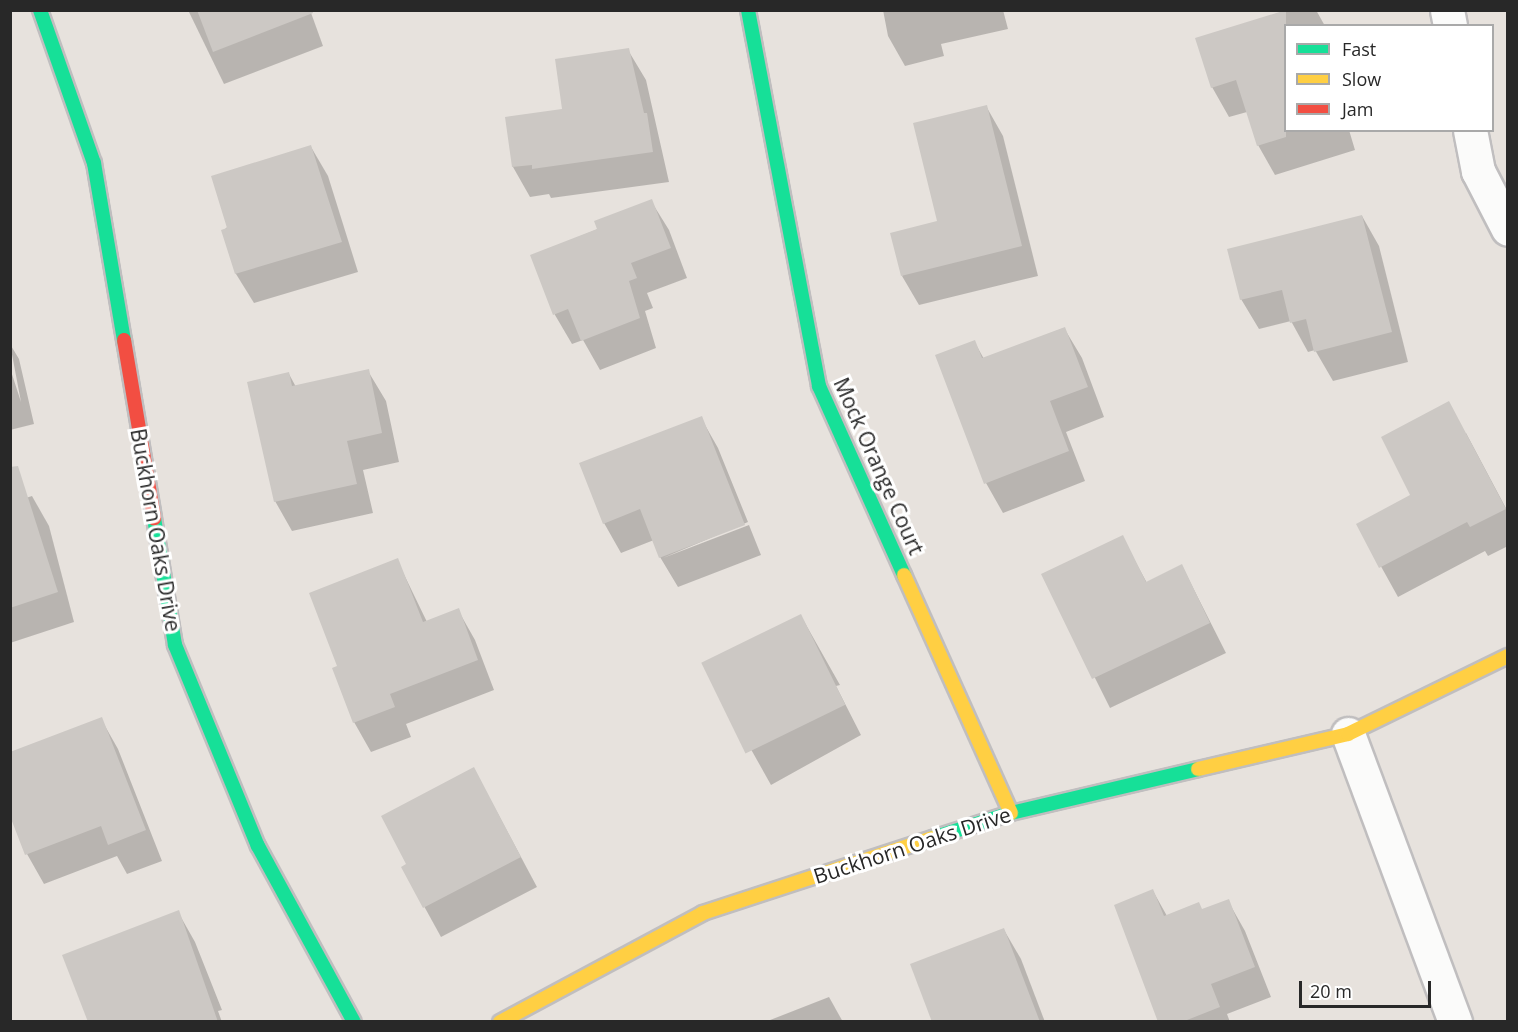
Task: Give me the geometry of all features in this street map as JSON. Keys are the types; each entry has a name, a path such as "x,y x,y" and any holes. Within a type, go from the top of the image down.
{"street":[{"name":"Buckhorn Oaks Drive","path":"40,10 94,163 175,645 258,846 354,1022"},
{"name":"Mock Orange Court","path":"748,10 819,386 1011,813"},
{"path":"1470,132 1478,171 1508,229"},
{"name":"Buckhorn Oaks Drive","path":"500,1022 703,913 1011,813 1348,734 1508,657"},
{"path":"1348,734 1455,1022"}],"building":[{"path":"197,10 312,10 313,13 213,52"},
{"path":"1286,10 1284,132 1286,132 1286,137 1257,146 1236,80 1211,88 1195,38"},
{"path":"629,48 644,113 647,113 653,152 532,169 532,165 512,167 505,117 562,109 555,59"},
{"path":"987,105 1022,246 901,276 890,233 937,221 913,123"},
{"path":"311,145 342,242 235,274 221,230 227,228 211,176"},
{"path":"652,199 671,248 631,263 637,278 629,281 640,318 581,341 568,309 553,315 530,255 597,229 594,221"},
{"path":"1362,215 1392,332 1314,352 1306,319 1290,323 1282,290 1240,300 1227,249"},
{"path":"1065,327 1088,387 1050,401 1069,451 984,484 935,355 975,340 982,358"},
{"path":"369,369 382,433 347,441 357,484 274,502 247,382 289,372 292,386"},
{"path":"1449,401 1506,509 1470,527 1467,522 1379,568 1356,524 1410,495 1381,437"},
{"path":"702,416 745,525 659,558 640,509 603,524 579,463"},
{"path":"18,466 58,592 10,608 10,467"},
{"path":"1123,535 1146,582 1182,564 1210,623 1092,679 1041,574"},
{"path":"398,558 423,622 459,608 478,660 390,694 395,707 353,723 332,668 337,666 309,593"},
{"path":"801,614 845,705 746,753 701,663"},
{"path":"102,717 146,830 108,845 101,826 25,855 10,816 10,752"},
{"path":"474,767 521,857 423,908 401,867 406,864 381,816"},
{"path":"1153,889 1164,916 1199,902 1202,909 1229,899 1255,967 1211,984 1220,1007 1182,1022 1158,1022 1114,905"},
{"path":"179,910 218,1022 88,1022 62,955"},
{"path":"1004,928 1040,1022 932,1022 910,964"}],"traffic: fast":[{"path":"40,10 94,163 124,340"},
{"path":"748,10 819,386 904,575"},
{"path":"154,518 175,645 258,846 354,1022"},
{"path":"933,838 1011,813 1198,769"}],"traffic: slow":[{"path":"904,575 1011,813"},
{"path":"1198,769 1348,734 1508,656"},
{"path":"500,1022 703,913 933,838"}],"traffic: jam":[{"path":"124,340 154,518"}]}
